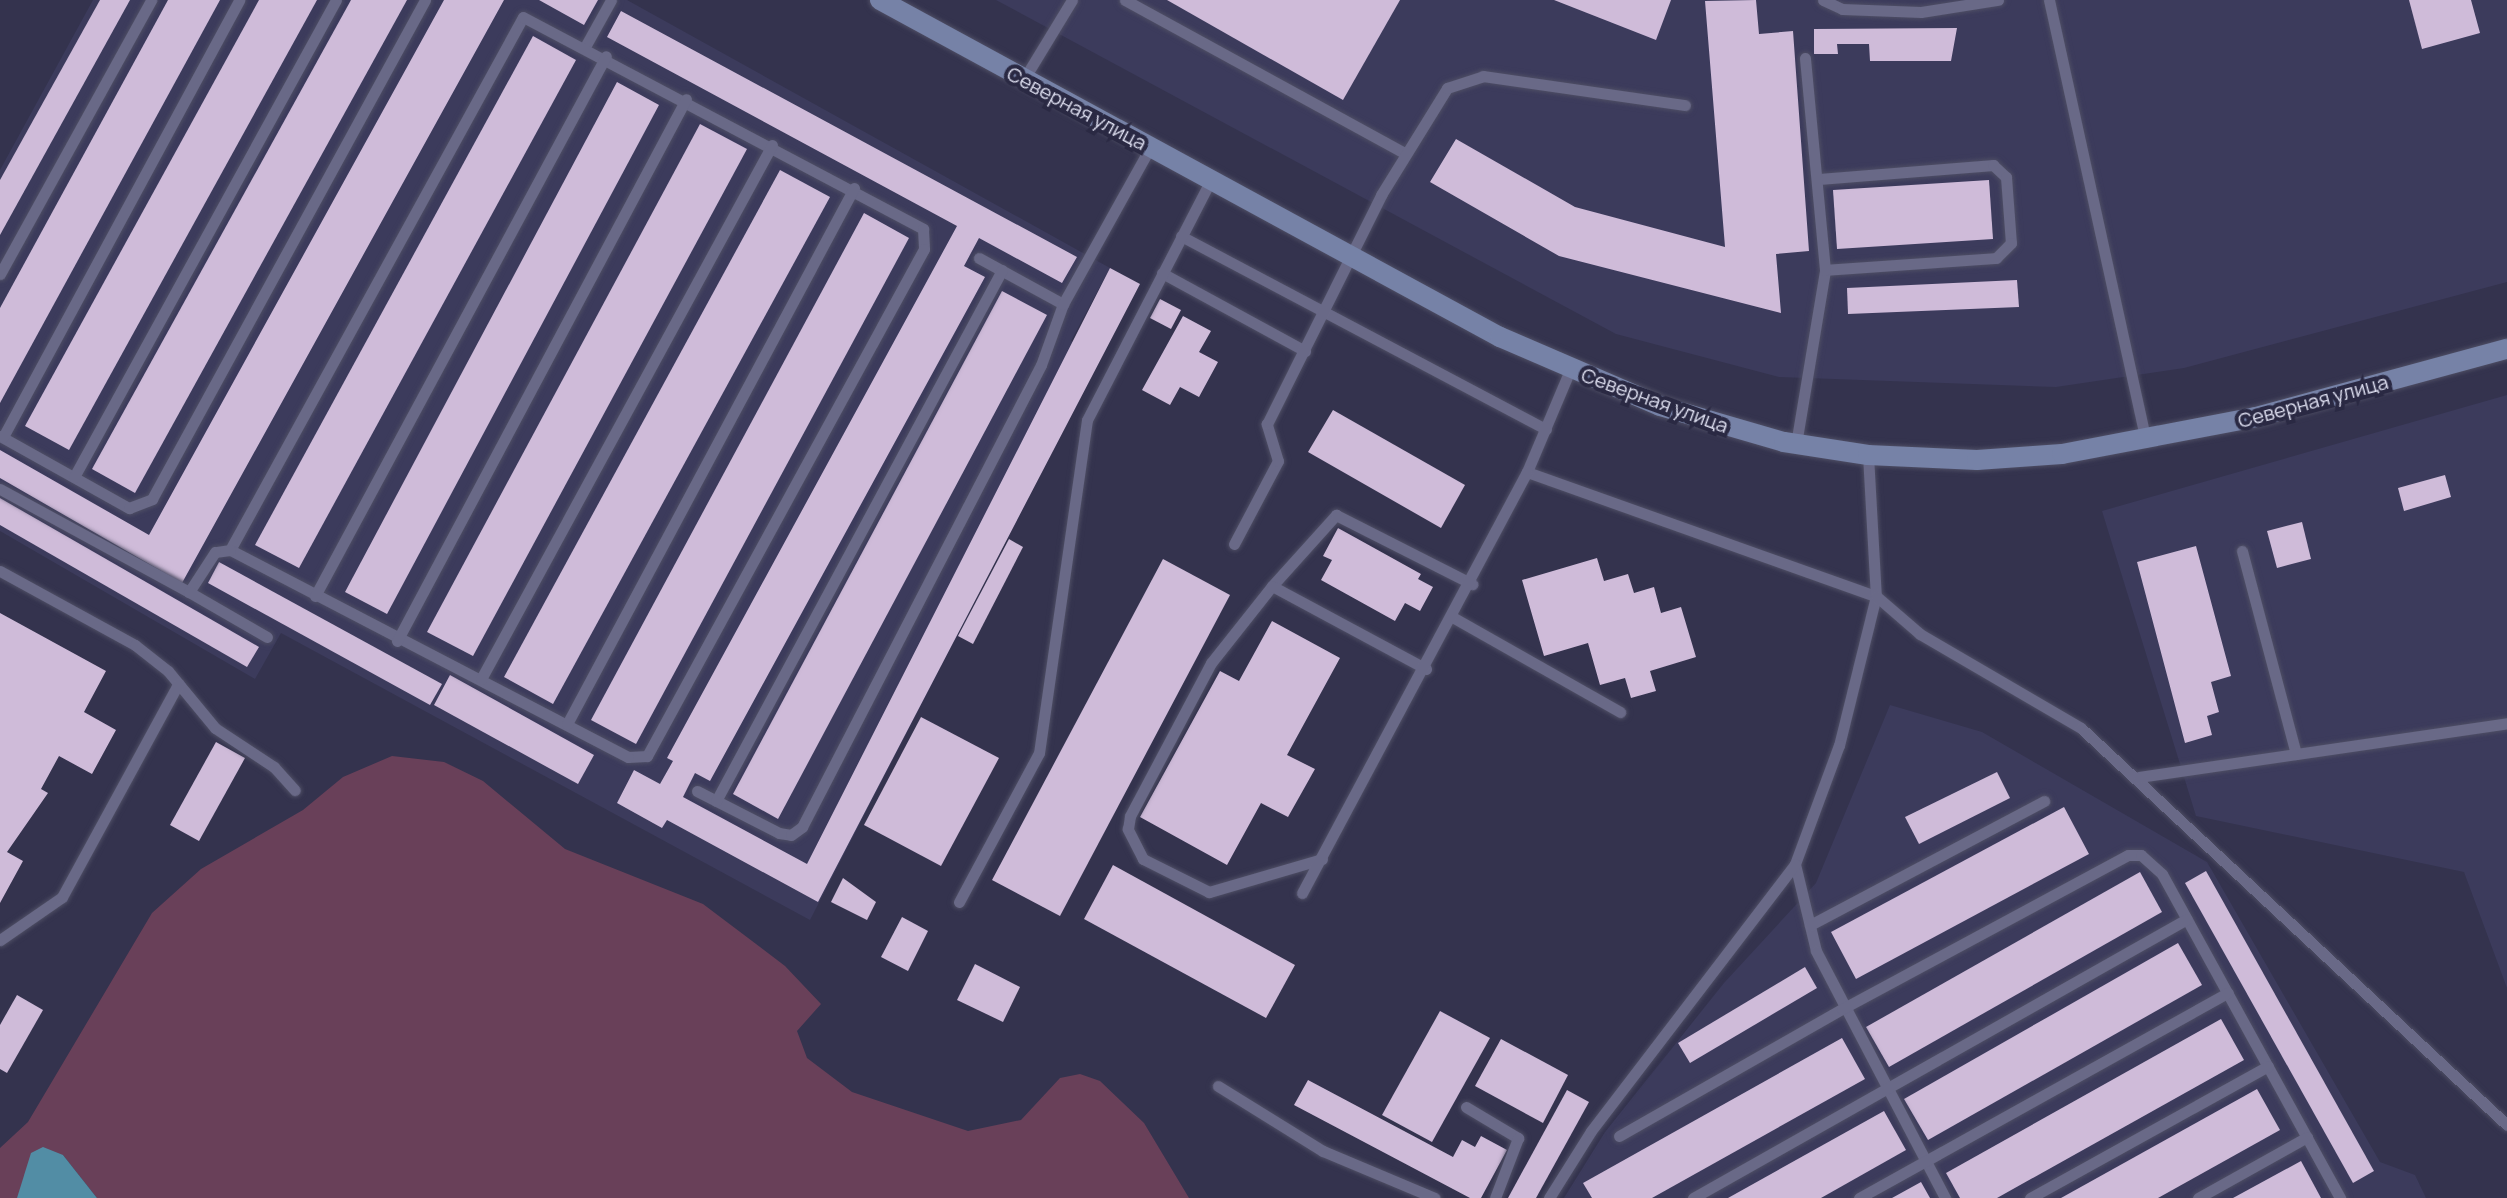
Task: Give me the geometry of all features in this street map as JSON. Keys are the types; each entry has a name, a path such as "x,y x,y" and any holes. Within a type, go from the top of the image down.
{"main road":[{"name":"Северная улица","path":"880,0 1351,256 1570,370 1660,406 1796,444 1868,455 1977,460 2146,442 2507,349"}],"lane":[{"path":"0,274 151,0"},
{"path":"239,0 1,437 129,508 152,499 425,0"},
{"path":"74,477 336,0"},
{"path":"586,45 611,0"},
{"path":"1024,79 1072,0"},
{"path":"1125,0 1405,153"},
{"path":"1823,0 1842,9 1921,12 1998,0"},
{"path":"2049,0 2146,442"},
{"path":"189,592 208,558 230,550 515,25 533,17 854,188 923,229 926,238 917,263 655,748 647,756 628,757 481,679 397,641 230,550"},
{"path":"315,596 606,56"},
{"path":"1796,444 1825,270 1819,179 1805,58"},
{"path":"1234,544 1278,461 1267,424 1351,256 1436,99 1464,78 1685,105"},
{"path":"397,641 686,99"},
{"path":"481,679 772,145"},
{"path":"697,791 779,833 791,835 802,827 1041,365 1063,304 1150,148"},
{"path":"1819,179 1993,165 2006,177 2011,243 1996,258 1825,270"},
{"path":"959,902 1039,753 1087,420 1211,180"},
{"path":"567,724 854,188"},
{"path":"1181,236 1546,429"},
{"path":"979,258 1063,304"},
{"path":"716,801 1002,270"},
{"path":"1162,273 1305,351"},
{"path":"1302,893 1472,584 1527,472 1570,370"},
{"path":"1549,1198 1591,1131 1795,864 1843,733 1876,596 1868,455"},
{"path":"1527,472 1876,596 1920,634 2054,708 2139,777 2507,1125"},
{"path":"0,489 267,637"},
{"path":"1322,859 1209,892 1143,859 1128,829 1211,663 1272,586 1336,515 1472,584"},
{"path":"2242,551 2296,754"},
{"path":"0,571 135,645 178,684 215,728 274,767 295,790"},
{"path":"1272,586 1426,669"},
{"path":"1454,618 1620,712"},
{"path":"0,940 62,897 178,684"},
{"path":"2139,777 2507,723"},
{"path":"1810,925 2044,801"},
{"path":"1619,1136 1842,1009 2128,855 2152,862 2187,919 2340,1198"},
{"path":"1795,864 1810,925 1842,1009 1945,1198"},
{"path":"1693,1198 2187,919"},
{"path":"1859,1198 2228,993"},
{"path":"2030,1198 2268,1066"},
{"path":"1218,1086 1323,1151 1435,1198"},
{"path":"1466,1107 1518,1138 1495,1198"},
{"path":"2198,1198 2307,1137"}],"shaded area":[{"path":"93,0 627,0 1110,268 1071,341 1101,357 810,920 281,633 255,679 0,531 0,170"},
{"path":"996,0 2507,0 2507,282 2184,368 2056,387 1779,377 1616,334"},
{"path":"2507,395 2507,988 2464,872 2196,816 2102,511"},
{"path":"1890,705 1982,732 2207,862 2380,1162 2415,1175 2426,1198 1564,1198 1605,1132 1724,983 1816,883"},
{"path":"392,756 444,762 483,781 565,849 703,904 785,966 821,1004 797,1031 807,1058 852,1092 968,1131 1021,1120 1060,1078 1080,1074 1100,1081 1144,1123 1189,1198 97,1198 63,1155 17,1198 0,1198 0,1148 28,1122 152,913 201,869 303,810 343,777"}],"water":[{"path":"43,1147 63,1155 97,1198 17,1198 31,1153"}],"building":[{"path":"100,0 130,0 0,235 0,180"},
{"path":"168,0 220,0 0,403 0,308"},
{"path":"259,0 317,0 69,450 25,426"},
{"path":"351,0 407,0 135,493 92,469"},
{"path":"444,0 504,0 182,583 0,478 0,450 149,535"},
{"path":"539,0 598,0 584,25"},
{"path":"1167,0 1400,0 1343,100"},
{"path":"1554,0 1671,0 1656,40"},
{"path":"1756,0 1759,34 1793,31 1809,251 1776,254 1781,313 1559,256 1430,182 1456,139 1575,207 1725,247 1705,1"},
{"path":"2409,0 2471,0 2480,33 2422,49"},
{"path":"621,11 1077,257 1062,283 979,238 964,266 985,277 710,781 695,773 683,797 807,864 1110,268 1140,284 818,902 667,820 662,828 617,803 634,770 660,784 673,761 667,758 957,226 607,37"},
{"path":"1957,28 1951,61 1870,61 1869,44 1837,44 1838,54 1814,54 1814,29"},
{"path":"533,36 576,60 299,568 255,545"},
{"path":"617,82 659,105 387,614 345,592"},
{"path":"700,124 747,149 473,656 427,632"},
{"path":"780,170 830,197 553,704 504,677"},
{"path":"1989,180 1993,239 1837,249 1833,190"},
{"path":"864,213 909,238 636,744 591,720"},
{"path":"2017,280 2019,307 1848,314 1847,288"},
{"path":"1002,291 1047,315 778,819 733,794"},
{"path":"1160,299 1181,310 1171,329 1150,318"},
{"path":"1183,316 1211,331 1199,352 1218,362 1199,397 1180,387 1170,405 1142,390"},
{"path":"1333,410 1465,485 1441,528 1308,452"},
{"path":"2445,475 2451,497 2404,511 2398,488"},
{"path":"0,498 259,647 247,667 0,525"},
{"path":"2302,522 2311,559 2277,568 2267,531"},
{"path":"1338,528 1421,574 1418,579 1433,587 1420,611 1405,603 1395,621 1321,580 1332,560 1323,556"},
{"path":"1009,539 1023,547 973,644 958,636"},
{"path":"2196,546 2231,676 2211,682 2219,712 2207,716 2212,735 2185,743 2137,562"},
{"path":"1597,558 1604,581 1628,574 1634,593 1654,587 1661,613 1681,607 1696,657 1650,671 1656,691 1631,698 1625,678 1600,685 1588,643 1544,656 1522,580"},
{"path":"1163,559 1230,595 1060,916 992,880"},
{"path":"219,562 442,684 430,705 208,583"},
{"path":"0,613 106,671 84,712 116,730 92,774 59,756 41,789 48,793 7,852 23,861 0,903"},
{"path":"1272,621 1340,658 1287,755 1315,769 1288,817 1261,803 1227,865 1140,817 1220,671 1239,681"},
{"path":"450,675 594,755 578,784 434,705"},
{"path":"921,717 999,758 941,866 864,825"},
{"path":"216,742 245,758 199,841 170,825"},
{"path":"1997,772 2010,798 1919,844 1905,817"},
{"path":"2064,807 2089,854 1856,979 1831,932"},
{"path":"1113,865 1295,965 1266,1018 1084,919"},
{"path":"2206,871 2374,1171 2353,1183 2185,883"},
{"path":"2140,872 2162,912 1889,1067 1866,1027"},
{"path":"843,878 876,902 867,920 831,902"},
{"path":"902,917 928,931 908,971 881,957"},
{"path":"2178,943 2202,985 1928,1140 1904,1099"},
{"path":"975,964 1020,987 1003,1022 957,1000"},
{"path":"1805,967 1817,988 1690,1063 1678,1043"},
{"path":"17,995 43,1010 7,1073 0,1069 0,1025"},
{"path":"1440,1011 1490,1038 1432,1142 1382,1115"},
{"path":"2221,1019 2244,1060 1997,1198 1960,1198 1946,1173"},
{"path":"1842,1038 1865,1079 1652,1198 1592,1198 1583,1183"},
{"path":"1501,1039 1568,1075 1543,1123 1475,1086"},
{"path":"1308,1080 1453,1157 1462,1140 1475,1147 1481,1136 1507,1150 1481,1198 1470,1198 1294,1105"},
{"path":"2257,1089 2280,1130 2158,1198 2061,1198"},
{"path":"1567,1090 1589,1102 1536,1198 1508,1198"},
{"path":"1884,1111 1906,1150 1821,1198 1728,1198"},
{"path":"2301,1161 2321,1198 2233,1198"},
{"path":"1921,1182 1930,1198 1892,1198"}]}
